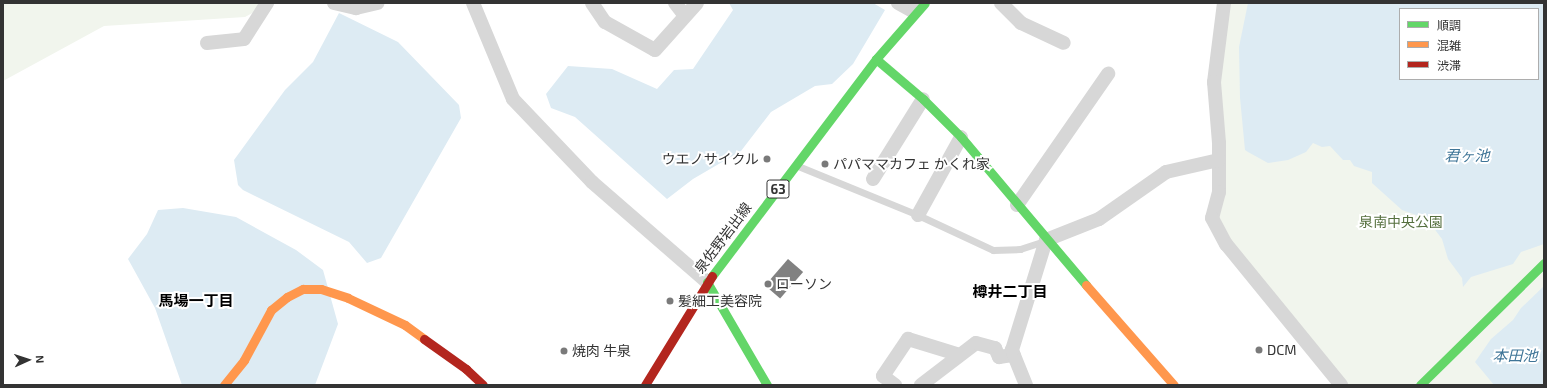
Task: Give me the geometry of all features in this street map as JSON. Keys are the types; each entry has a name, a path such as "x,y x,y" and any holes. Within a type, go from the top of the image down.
{"street":[{"path":"207,43 244,39 267,3"},
{"path":"334,3 356,8 376,3"},
{"path":"473,3 513,99 592,182 707,282 767,385"},
{"path":"592,3 605,22 655,50 697,3"},
{"path":"675,3 685,16"},
{"path":"898,3 919,6"},
{"path":"1001,3 1021,23 1064,43"},
{"path":"1224,3 1214,75 1219,160 1219,192 1212,218 1215,228 1341,385"},
{"name":"泉佐野岩出線","path":"645,385 707,282 876,59 919,6"},
{"path":"876,59 923,98 961,137 1046,240 1174,385"},
{"path":"1017,205 1108,74"},
{"path":"873,179 923,98"},
{"path":"918,215 961,137"},
{"path":"1046,240 1099,219 1166,172 1219,160"},
{"path":"1026,385 1012,350 1046,240"},
{"path":"1420,385 1544,263"},
{"path":"224,385 244,360 271,310 287,297 303,289 321,289 348,298 405,325 466,369 483,385"},
{"path":"895,385 882,376 908,339 960,355"},
{"path":"921,385 976,343 995,348 999,357 1014,355"}],"lane":[{"path":"796,165 918,215 993,250 1020,248 1046,240"}],"green space":[{"path":"3,3 271,3 245,17 104,26 3,81"},
{"name":"泉南中央公園","path":"1226,3 1544,3 1544,385 1349,385 1221,228 1217,218 1219,94"}],"water":[{"path":"729,3 873,3 885,10 853,64 832,84 815,86 771,112 741,151 693,179 667,199 575,117 551,108 546,94 568,66 612,69 657,89 674,70 693,69 733,10"},
{"name":"君ヶ池","path":"1248,3 1544,3 1544,244 1521,252 1513,264 1471,277 1463,287 1462,278 1448,259 1442,239 1433,227 1419,216 1402,210 1372,183 1372,172 1354,166 1350,160 1343,160 1330,146 1322,147 1313,143 1306,152 1288,160 1268,163 1245,150 1240,98 1239,47"},
{"path":"339,13 398,42 459,105 461,118 381,258 367,263 349,242 243,190 238,185 234,160 285,90 313,62"},
{"path":"183,208 236,217 296,250 323,270 338,324 315,385 182,385 155,308 128,259 147,234 158,210"},
{"name":"本田池","path":"1544,286 1544,385 1494,385 1475,362 1491,339 1513,320 1521,308"}],"building":[{"path":"788,259 803,272 780,299 765,285"}],"traffic: fast":[{"path":"712,276 876,59 925,3"},
{"path":"876,59 923,99 961,137 1086,285"},
{"path":"1420,385 1544,263"},
{"path":"707,282 767,385"}],"traffic: slow":[{"path":"1086,285 1174,385"},
{"path":"224,385 244,360 271,310 287,297 303,289 321,289 348,298 405,325 424,339"}],"traffic: jam":[{"path":"645,385 712,276"},
{"path":"424,339 466,369 483,385"}],"place":[{"name":"ウエノサイクル","path":"767,159"},
{"name":"パパママカフェ かくれ家","path":"825,164"},
{"name":"ローソン","path":"768,284"},
{"name":"髪細工美容院","path":"670,301"},
{"name":"DCM","path":"1259,350"},
{"name":"焼肉 牛泉","path":"564,351"}],"district":[{"name":"樽井二丁目","path":"1010,292"},
{"name":"馬場一丁目","path":"196,301"}]}
